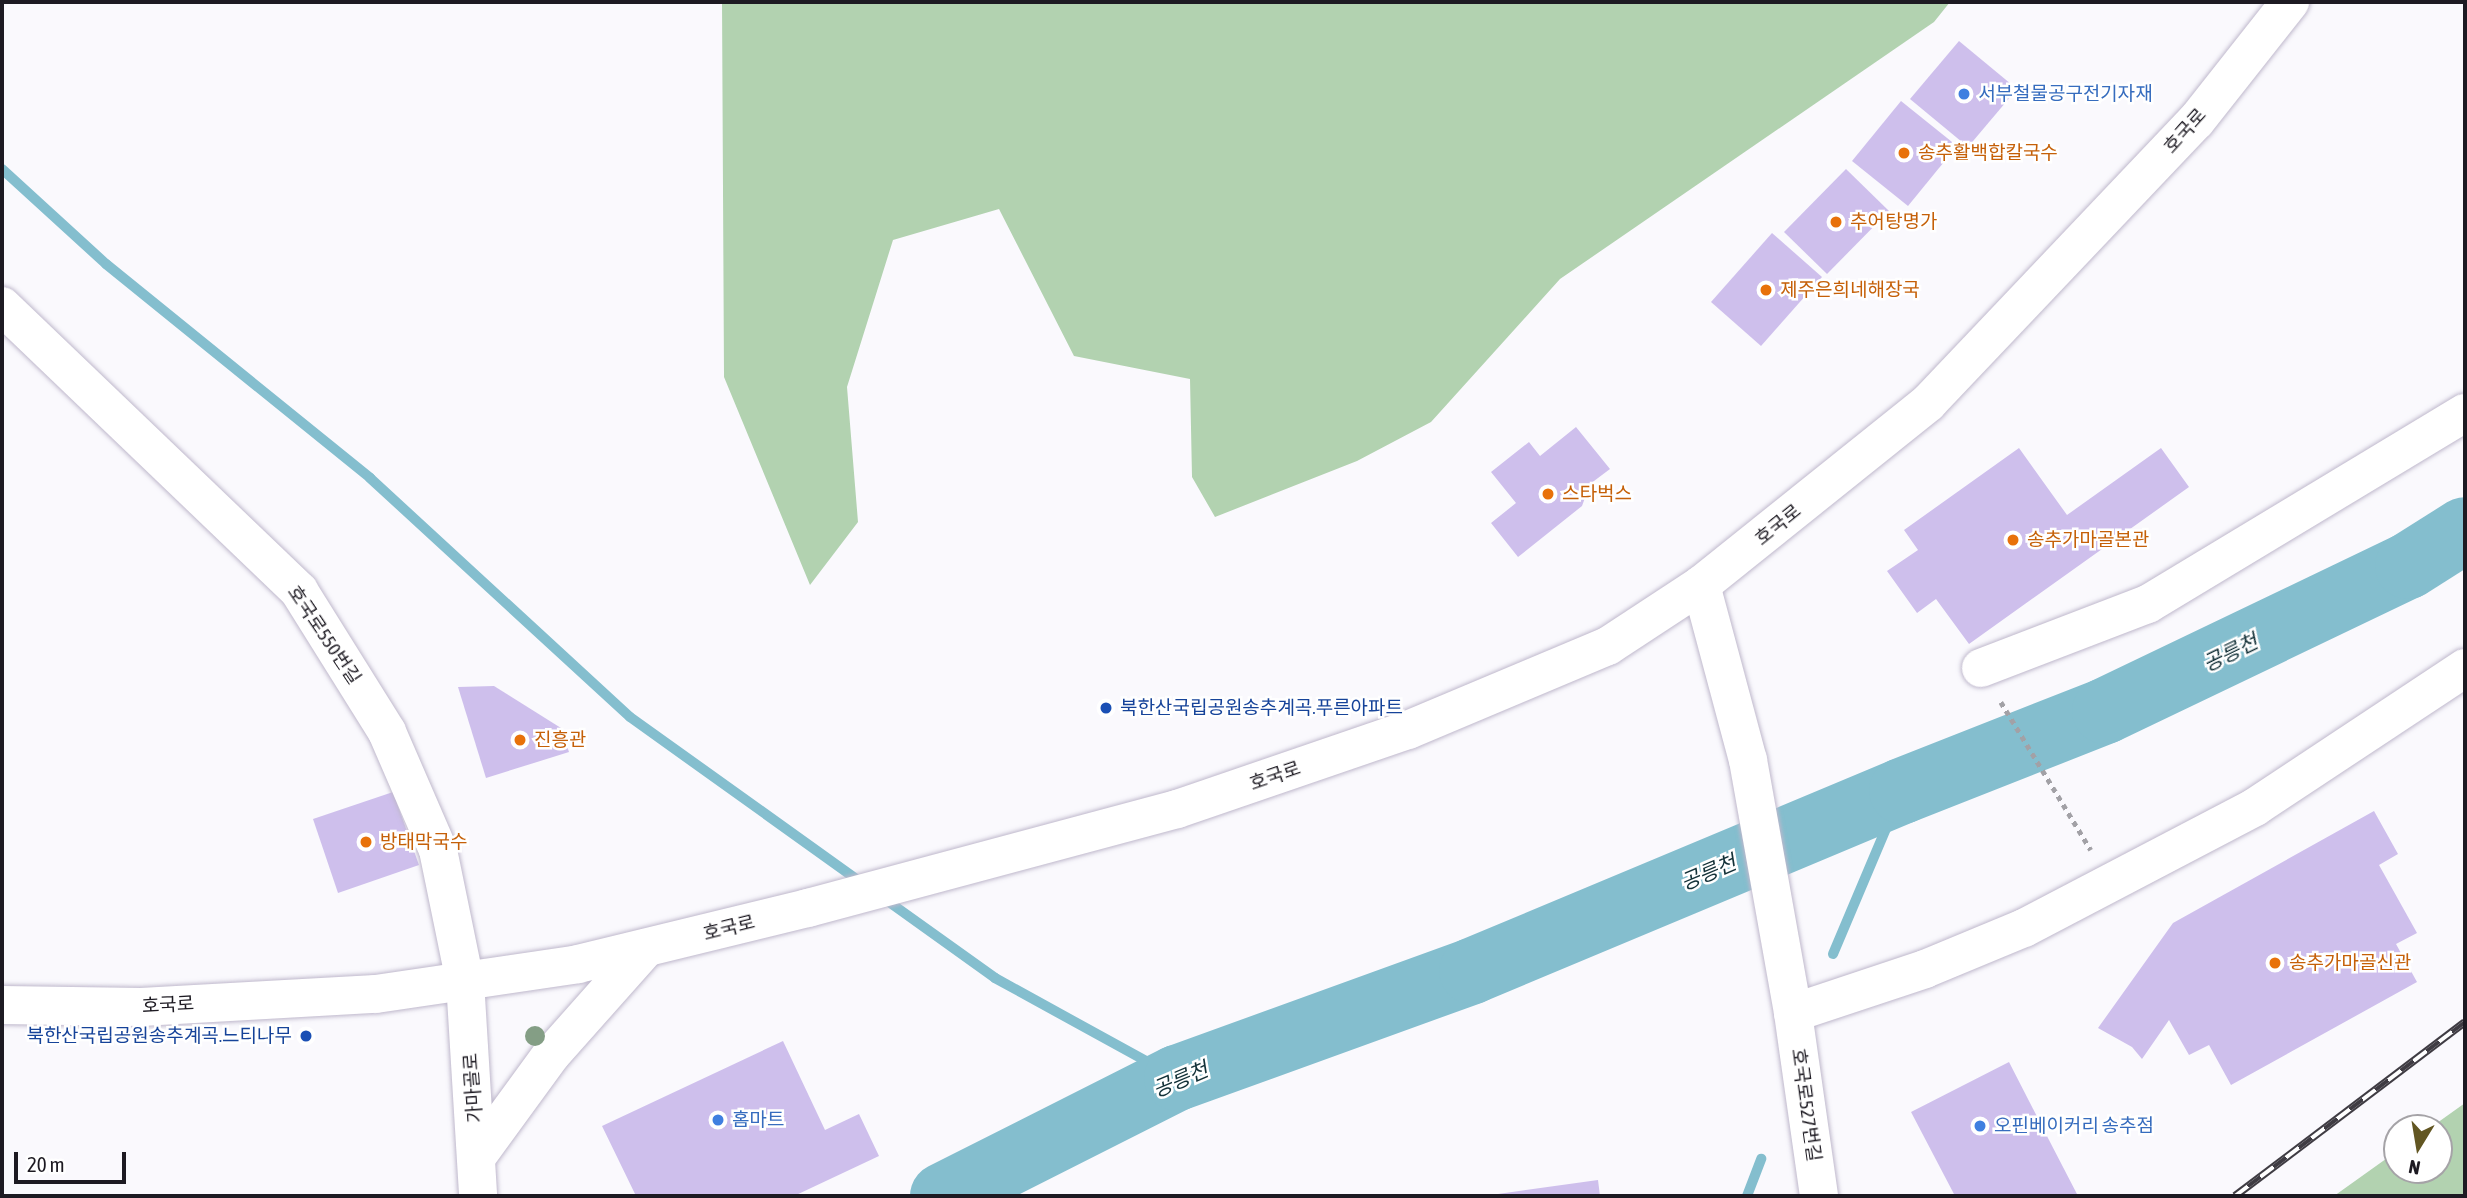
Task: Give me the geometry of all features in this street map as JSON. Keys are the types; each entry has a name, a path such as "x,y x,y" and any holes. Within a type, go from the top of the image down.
{"street":[{"name":"호국로","path":"2,1005 141,1007 376,994 646,948 808,908 954,865 1177,809 1408,730 1608,646 1701,585 1928,403 2196,121 2290,2"},
{"name":"호국로550번길","path":"2,306 299,591 387,732 438,850 464,981"},
{"path":"1981,668 2148,604 2465,414"},
{"name":"호국로527번길","path":"1701,585 1748,760 1793,1013 1819,1196"},
{"path":"1793,1013 1925,969 2024,928 2255,807 2465,668"},
{"path":"478,1155 551,1055 646,948"},
{"name":"가마골로","path":"464,981 478,1155 478,1196"}],"path":[{"path":"1981,668 2093,853"}],"green space":[{"path":"722,2 1950,2 1934,22 1560,279 1431,422 1357,461 1215,517 1192,477 1190,379 1074,356 999,209 893,240 847,387 858,522 810,585 724,377"},
{"path":"2465,1103 2465,1196 2334,1196 2383,1161 2383,1184 2453,1184 2453,1114 2450,1114"}],"building":[{"name":"서부철물공구전기자재","path":"1959,41 2017,89 1968,147 1910,99"},
{"name":"송추활백합칼국수","path":"1901,101 1957,146 1908,206 1852,161"},
{"name":"추어탕명가","path":"1846,169 1889,211 1827,274 1784,232"},
{"name":"제주은희네해장국","path":"1772,233 1822,277 1761,346 1711,302"},
{"name":"스타벅스","path":"1576,427 1610,469 1590,484 1582,506 1518,557 1491,523 1516,503 1491,472 1529,442 1540,456"},
{"name":"송추가마골본관","path":"2019,448 2067,515 2161,448 2189,487 1969,644 1936,599 1917,613 1887,571 1918,550 1904,530"},
{"name":"진흥관","path":"494,686 561,728 569,752 486,778 458,687"},
{"name":"방태막국수","path":"393,792 419,865 338,893 313,819"},
{"name":"송추가마골신관","path":"2374,811 2398,854 2379,865 2417,933 2396,944 2417,982 2231,1085 2209,1045 2189,1055 2169,1020 2142,1059 2132,1047 2098,1028 2173,923"},
{"name":"홈마트","path":"783,1041 825,1130 859,1114 879,1156 794,1196 636,1196 602,1126"},
{"name":"오핀베이커리 송추점","path":"2009,1062 2078,1196 1955,1196 1911,1112"},
{"path":"1598,1180 1600,1196 1491,1196 1491,1195"}],"waterway":[{"path":"2,169 106,264 370,478 630,717 863,884"},
{"name":"공릉천","path":"943,1196 1177,1078 1472,971 1902,791 2105,711 2408,566 2465,530"},
{"path":"1833,954 1902,791"},
{"path":"882,897 995,978 1177,1078"},
{"path":"1747,1196 1761,1159"}],"railway":[{"path":"2235,1196 2465,1022"}],"place":[{"name":"서부철물공구전기자재","path":"1964,94"},
{"name":"송추활백합칼국수","path":"1904,153"},
{"name":"추어탕명가","path":"1836,222"},
{"name":"제주은희네해장국","path":"1766,290"},
{"name":"스타벅스","path":"1548,494"},
{"name":"송추가마골본관","path":"2013,540"},
{"name":"북한산국립공원송추계곡.푸른아파트","path":"1106,708"},
{"name":"진흥관","path":"520,740"},
{"name":"방태막국수","path":"366,842"},
{"name":"송추가마골신관","path":"2275,963"},
{"name":"북한산국립공원송추계곡.느티나무","path":"306,1036"},
{"name":"홈마트","path":"718,1120"},
{"name":"오핀베이커리 송추점","path":"1980,1126"}]}
